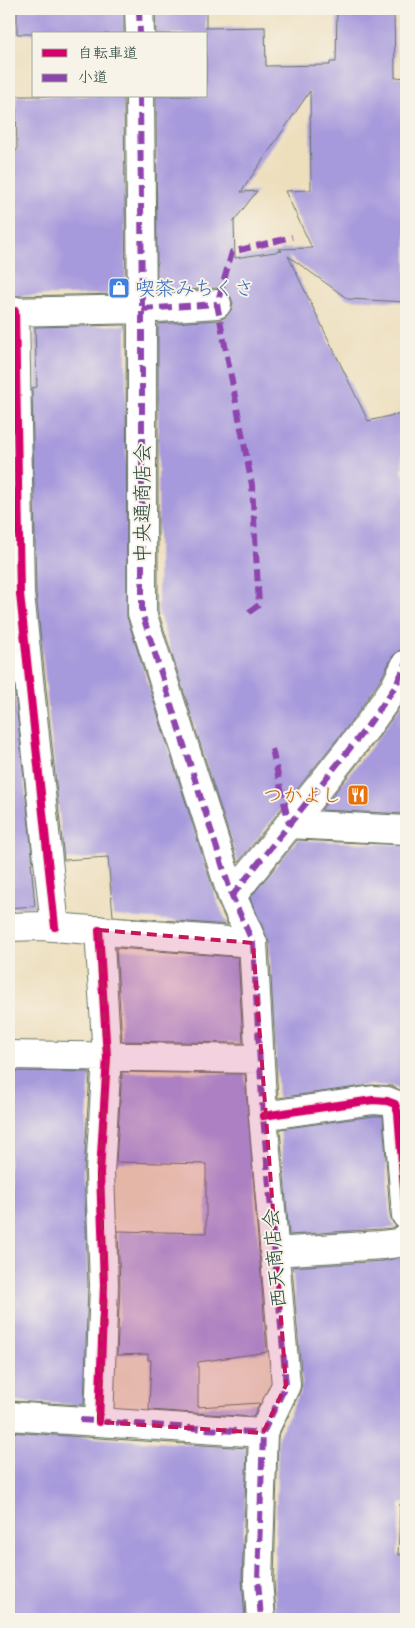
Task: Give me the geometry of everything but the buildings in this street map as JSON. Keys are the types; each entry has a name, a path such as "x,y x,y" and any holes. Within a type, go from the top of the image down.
{"street":[{"path":"139,9 140,32"},
{"name":"中央通商店会","path":"140,98 142,613 232,896"},
{"path":"55,927 20,594 12,312 142,309 217,304"},
{"path":"232,896 367,727 395,687 406,664"},
{"path":"289,824 406,830"},
{"name":"西天商店会","path":"232,896 253,943 263,1116 286,1386 263,1433 258,1580 261,1619"},
{"path":"9,927 55,927 253,943"},
{"path":"90,1421 104,1285 100,1172 108,1057 99,930"},
{"path":"9,1055 259,1059"},
{"path":"263,1116 373,1100 387,1101 395,1104 398,1114 406,1215"},
{"path":"274,1252 382,1245 398,1243 406,1238"},
{"path":"9,1416 263,1433"}],"highlighted area":[{"path":"99,930 253,943 286,1385 263,1433 99,1422 104,1285 100,1172 107,1057"}],"marked path":[{"path":"139,9 140,32"},
{"path":"140,98 142,613 232,896 253,943 263,1116 286,1385 263,1433 258,1580 261,1619"},
{"path":"249,612 259,605 252,485 217,304 232,252 292,237"},
{"path":"142,309 217,304"},
{"path":"232,896 367,727 395,687 406,664"},
{"path":"272,749 289,824"},
{"path":"80,1420 263,1433"}],"cycle path":[{"path":"15,311 20,594 55,927"},
{"path":"99,930 107,1057 100,1172 104,1285 99,1422"},
{"path":"263,1116 373,1100 387,1101 395,1104 398,1113 406,1215"}],"place":[{"name":"喫茶みちくさ","path":"119,288"},
{"name":"つかよし","path":"358,795"}]}
